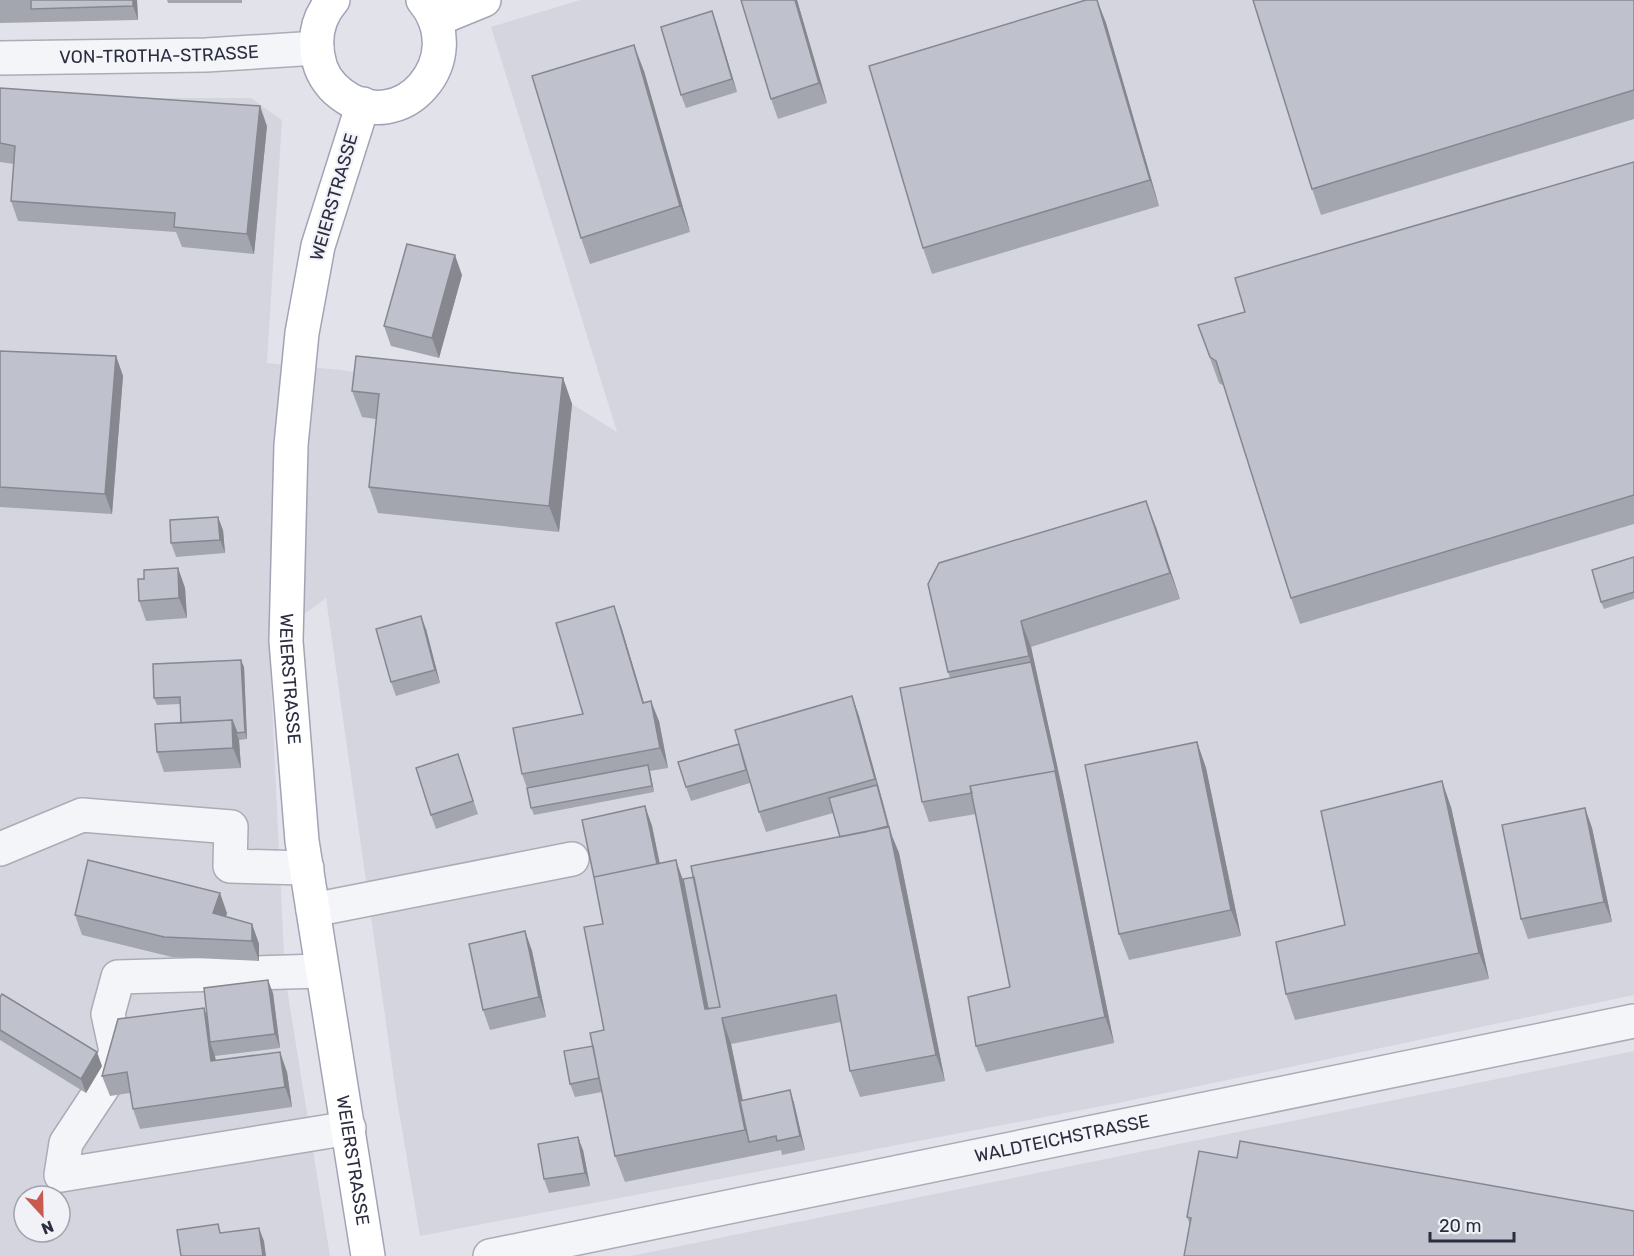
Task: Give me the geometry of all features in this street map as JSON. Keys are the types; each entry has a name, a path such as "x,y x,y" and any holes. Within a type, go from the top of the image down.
{"main road":[{"path":"333,0 321,20 317,48 321,68 330,84 345,97 363,104 391,105 414,95 432,76 440,52 440,39 429,10 484,0"},
{"name":"WEIERSTRASSE","path":"363,104 318,246 302,333 291,445 286,641 297,796 306,868 368,1256"}],"street":[{"name":"VON-TROTHA-STRASSE","path":"0,58 206,55 317,48"},
{"path":"0,849 82,815 231,827 230,866 306,868"},
{"path":"313,910 572,859"},
{"path":"321,971 118,977 108,1014 116,1051 105,1084 66,1143 61,1175 349,1128"},
{"name":"WALDTEICHSTRASSE","path":"490,1256 1634,1021"}],"shaded area":[{"path":"580,0 1634,0 1634,995 1118,1103 420,1236 396,1094 326,598 269,640 285,976 330,1256 0,1256 0,98 251,98 282,120 267,363 341,370 572,404 617,432 491,27"},
{"path":"1634,1051 1634,1256 629,1256 641,1254"}],"building":[{"path":"31,0 133,0 133,6 31,9"},
{"path":"741,0 795,0 819,83 771,99"},
{"path":"1086,0 1097,0 1150,180 923,248 869,66"},
{"path":"1253,0 1634,0 1634,90 1312,189"},
{"path":"712,11 732,79 681,95 661,27"},
{"path":"634,45 680,206 581,238 532,76"},
{"path":"0,88 260,106 247,234 174,227 175,213 11,201 15,146 0,143"},
{"path":"1634,162 1634,495 1291,598 1216,361 1210,357 1198,325 1245,312 1235,278"},
{"path":"407,244 455,255 432,338 384,326"},
{"path":"0,351 116,356 105,494 0,487"},
{"path":"356,356 563,378 549,506 369,487 379,394 352,391"},
{"path":"1146,501 1170,573 1021,621 1029,656 948,672 928,584 939,563"},
{"path":"218,517 220,540 171,543 170,520"},
{"path":"1634,557 1634,592 1601,602 1592,570"},
{"path":"178,568 179,598 139,601 138,579 144,579 144,570"},
{"path":"614,606 643,703 651,701 660,748 522,774 513,728 583,714 556,623"},
{"path":"421,616 435,670 391,682 376,629"},
{"path":"241,660 245,732 237,733 232,720 181,723 180,697 154,698 153,664"},
{"path":"1031,662 1057,777 1055,771 970,786 972,793 922,802 900,688"},
{"path":"852,696 875,779 759,812 735,730"},
{"path":"232,720 233,748 157,752 155,724"},
{"path":"1197,742 1231,910 1119,934 1085,765"},
{"path":"739,744 746,770 686,787 678,762"},
{"path":"458,754 473,801 431,815 416,768"},
{"path":"648,765 652,786 531,808 527,788"},
{"path":"1055,771 1105,1017 976,1046 968,997 1010,987 970,786"},
{"path":"1442,781 1479,953 1286,994 1276,942 1345,925 1321,811"},
{"path":"877,785 888,826 840,837 829,798"},
{"path":"645,806 657,864 594,877 595,882 582,820"},
{"path":"1585,808 1604,902 1521,919 1502,825"},
{"path":"889,827 936,1055 850,1071 836,995 722,1018 745,1130 615,1156 590,1033 604,1030 584,927 603,924 594,877 676,860 705,1009 720,1007 691,866"},
{"path":"88,860 220,893 213,913 252,924 252,941 164,937 75,915"},
{"path":"694,877 720,1007 708,1009 683,879"},
{"path":"525,931 539,997 483,1010 469,944"},
{"path":"268,980 275,1034 210,1042 204,988"},
{"path":"2,994 97,1052 81,1079 0,1030 0,997"},
{"path":"204,1008 211,1061 280,1052 285,1087 133,1109 127,1072 102,1076 118,1019"},
{"path":"593,1046 599,1078 570,1084 564,1051"},
{"path":"790,1090 800,1136 777,1141 776,1136 749,1142 740,1101"},
{"path":"578,1137 585,1173 544,1179 538,1144"},
{"path":"1240,1141 1634,1211 1634,1256 1184,1256 1191,1218 1187,1217 1199,1151 1237,1158"},
{"path":"218,1224 220,1233 259,1228 263,1256 181,1256 177,1230"}]}
